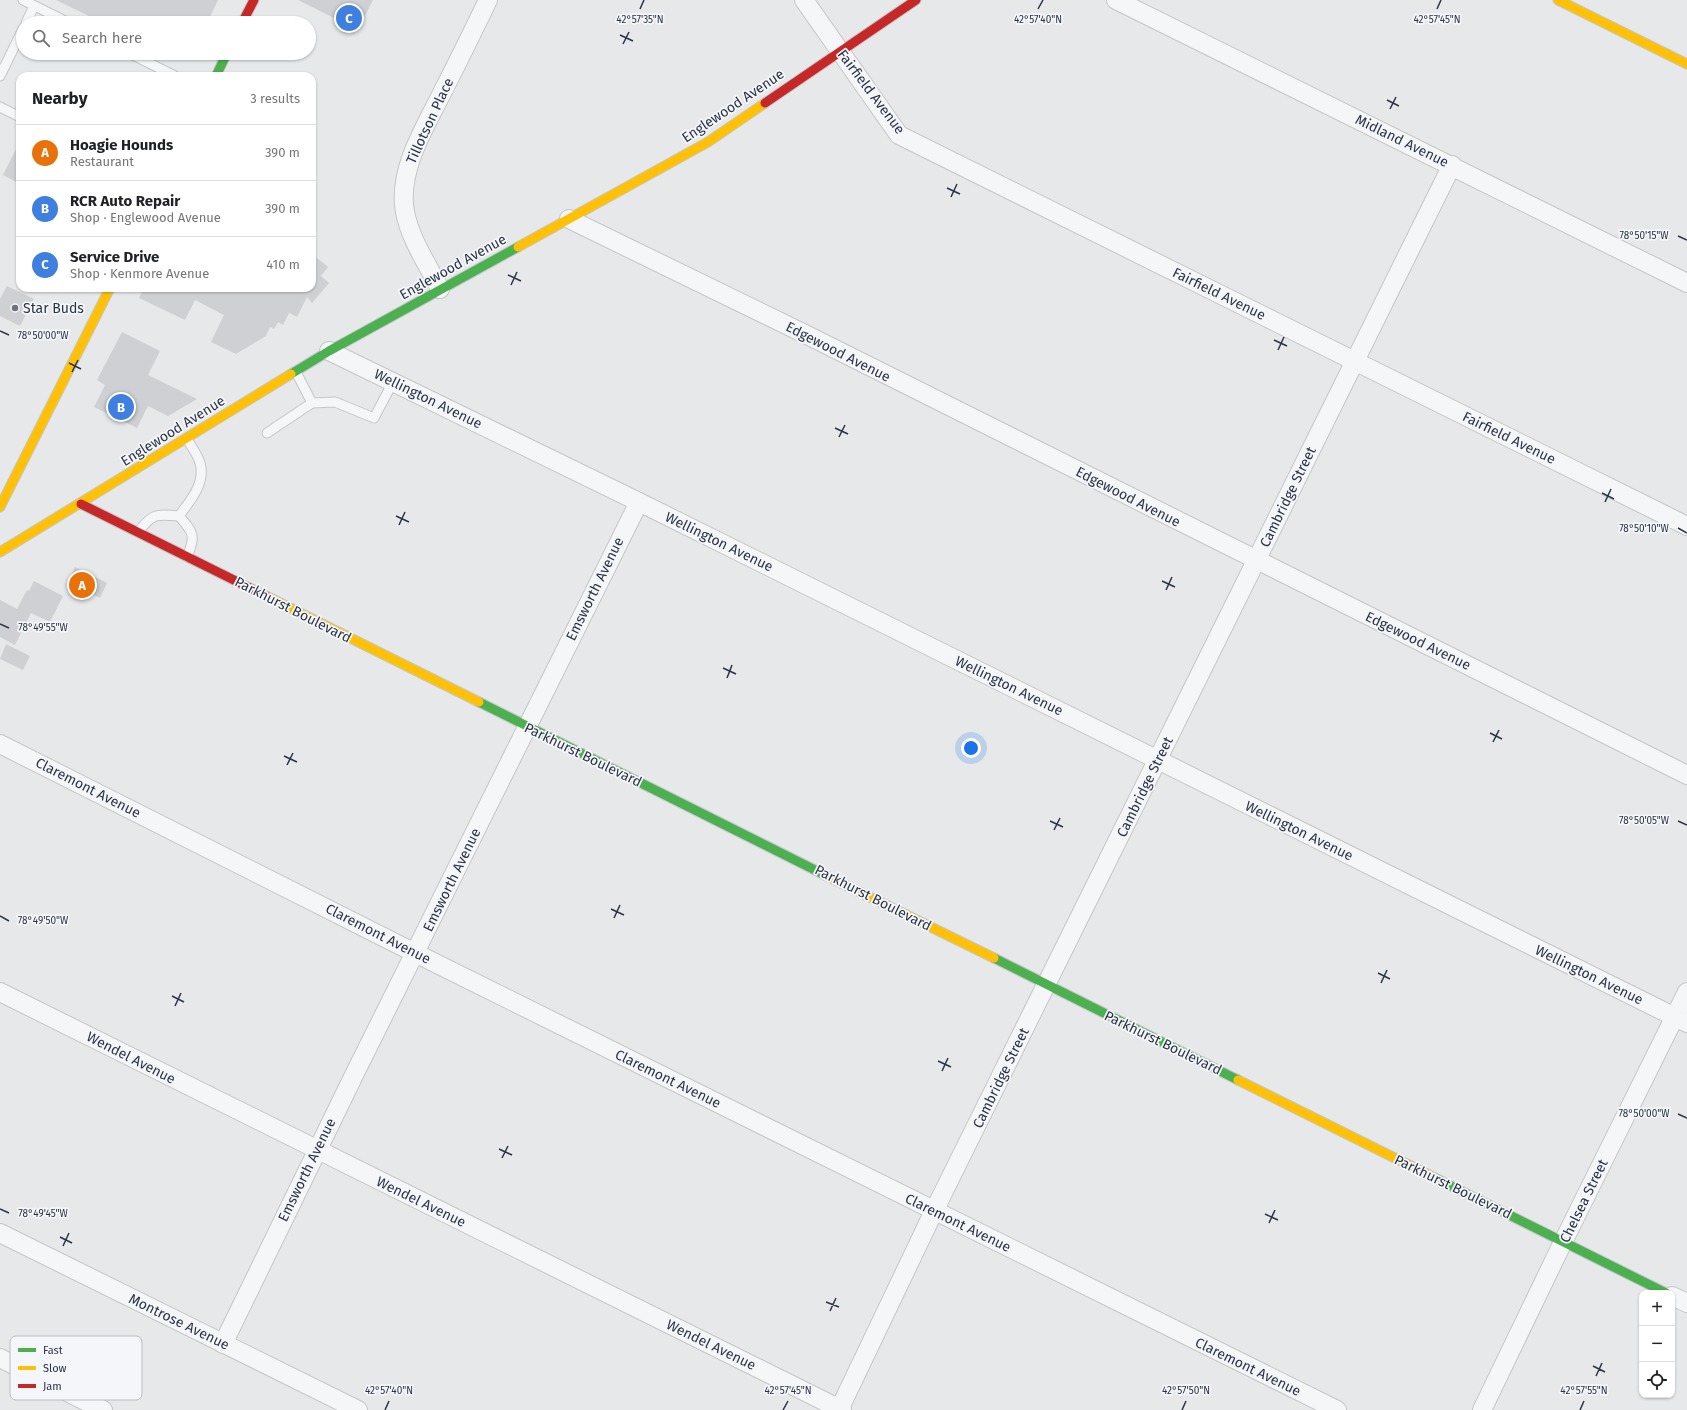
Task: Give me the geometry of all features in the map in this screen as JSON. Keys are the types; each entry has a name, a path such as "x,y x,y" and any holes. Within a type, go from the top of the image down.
{"street":[{"path":"246,16 254,0"},
{"name":"Tillotson Place","path":"440,289 409,228 404,211 404,189 408,169 419,142 488,0"},
{"name":"Fairfield Avenue","path":"804,0 899,135 1687,526"},
{"name":"Englewood Avenue","path":"0,552 81,504 329,351 708,142 916,0"},
{"name":"Midland Avenue","path":"1117,0 1687,283"},
{"path":"1558,0 1687,64"},
{"path":"218,72 224,60"},
{"name":"Cambridge Street","path":"840,1410 934,1211 1356,362 1452,165"},
{"name":"Edgewood Avenue","path":"569,219 807,336 1687,775"},
{"path":"0,507 108,292"},
{"name":"Wellington Avenue","path":"329,351 638,502 1681,1020"},
{"name":"Emsworth Avenue","path":"223,1344 638,502"},
{"name":"Parkhurst Boulevard","path":"81,504 1660,1290"},
{"name":"Claremont Avenue","path":"0,744 415,953 1337,1410"},
{"name":"Wendel Avenue","path":"0,992 840,1410"},
{"name":"Chelsea Street","path":"1482,1410 1563,1242 1681,1020 1687,992"},
{"name":"Montrose Avenue","path":"0,1233 358,1410"},
{"path":"1675,1298 1687,1304"},
{"path":"0,1358 10,1363"},
{"path":"83,1400 103,1410"}],"lane":[{"path":"23,0 55,16"},
{"path":"29,16 34,6"},
{"path":"0,76 16,43"},
{"path":"143,60 167,72"},
{"path":"0,107 16,115"},
{"path":"296,372 312,404"},
{"path":"267,433 312,404 336,402 374,418 393,382"},
{"path":"179,516 192,500 203,478 200,463 187,439"},
{"path":"138,532 148,520 158,515 179,516 191,529 194,540 187,557"}],"building":[{"path":"56,0 218,0 210,16 89,16"},
{"path":"298,0 373,0 358,30"},
{"path":"16,149 16,182 3,175"},
{"path":"316,257 328,267 321,276 329,283 312,303 307,297 297,317 289,313 283,325 278,322 274,329 270,327 266,336 236,354 211,342 224,315 195,300 185,320 139,298 142,292 316,292"},
{"name":"Star Buds","path":"7,286 16,290 16,292 19,292 34,299 20,326 0,316 0,299"},
{"path":"122,332 160,351 148,375 197,399 168,416 148,406 137,428 94,407 105,385 97,380"},
{"path":"75,567 107,583 100,598 68,582"},
{"path":"34,581 63,596 50,622 31,613 15,645 0,637 0,600 17,609 27,590 29,591"},
{"path":"6,644 30,656 23,670 0,659"}],"traffic: fast":[{"path":"218,72 224,60"},
{"path":"291,374 329,351 518,247"},
{"path":"479,702 827,876"},
{"path":"994,958 1238,1080"},
{"path":"1435,1178 1660,1290"}],"traffic: slow":[{"path":"1558,0 1687,64"},
{"path":"518,247 708,142 765,103"},
{"path":"0,507 108,292"},
{"path":"0,552 291,374"},
{"path":"266,596 479,702"},
{"path":"827,876 994,958"},
{"path":"1238,1080 1435,1178"}],"traffic: jam":[{"path":"246,16 254,0"},
{"path":"765,103 916,0"},
{"path":"81,504 266,596"}],"place":[{"name":"Service Drive","path":"349,18"},
{"name":"Star Buds","path":"15,308"},
{"name":"RCR Auto Repair","path":"121,407"},
{"name":"Hoagie Hounds","path":"82,585"}]}
